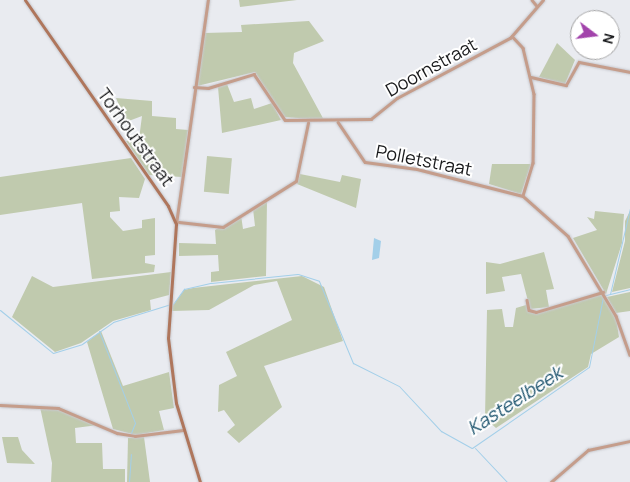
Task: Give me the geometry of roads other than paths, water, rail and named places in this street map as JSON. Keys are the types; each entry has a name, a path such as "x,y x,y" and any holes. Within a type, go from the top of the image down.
{"street":[{"name":"Torhoutstraat","path":"25,0 168,206 177,223"},
{"path":"200,482 183,430 168,338 177,223 194,87 208,0"},
{"path":"532,0 537,6"},
{"name":"Doornstraat","path":"194,87 208,88 254,74 282,117 308,122 338,122 375,118 397,98 512,36 543,0"},
{"path":"512,36 523,48 531,77 535,107 533,163 523,196"},
{"path":"531,77 566,85 579,62 630,72"},
{"path":"177,223 224,227 296,181 308,122"},
{"name":"Polletstraat","path":"338,122 365,162 418,169 523,196 564,230 605,296 630,355"},
{"path":"527,300 529,310 536,312 602,292"},
{"path":"0,405 58,408 117,433 136,436 183,430"},
{"path":"550,482 588,450 630,441"}],"water":[{"path":"374,238 381,241 379,258 372,260"}],"waterway":[{"path":"610,294 630,208"},
{"name":"Kasteelbeek","path":"173,304 184,289 211,283 298,274 319,281 353,363 399,386 441,431 472,448 589,367 603,297"},
{"name":"Kasteelbeek","path":"606,295 630,289"},
{"name":"Kasteelbeek","path":"0,310 53,353 82,344 113,322 168,305"},
{"path":"99,331 135,423 131,433"},
{"path":"475,448 507,482"},
{"path":"129,482 131,454"}]}
